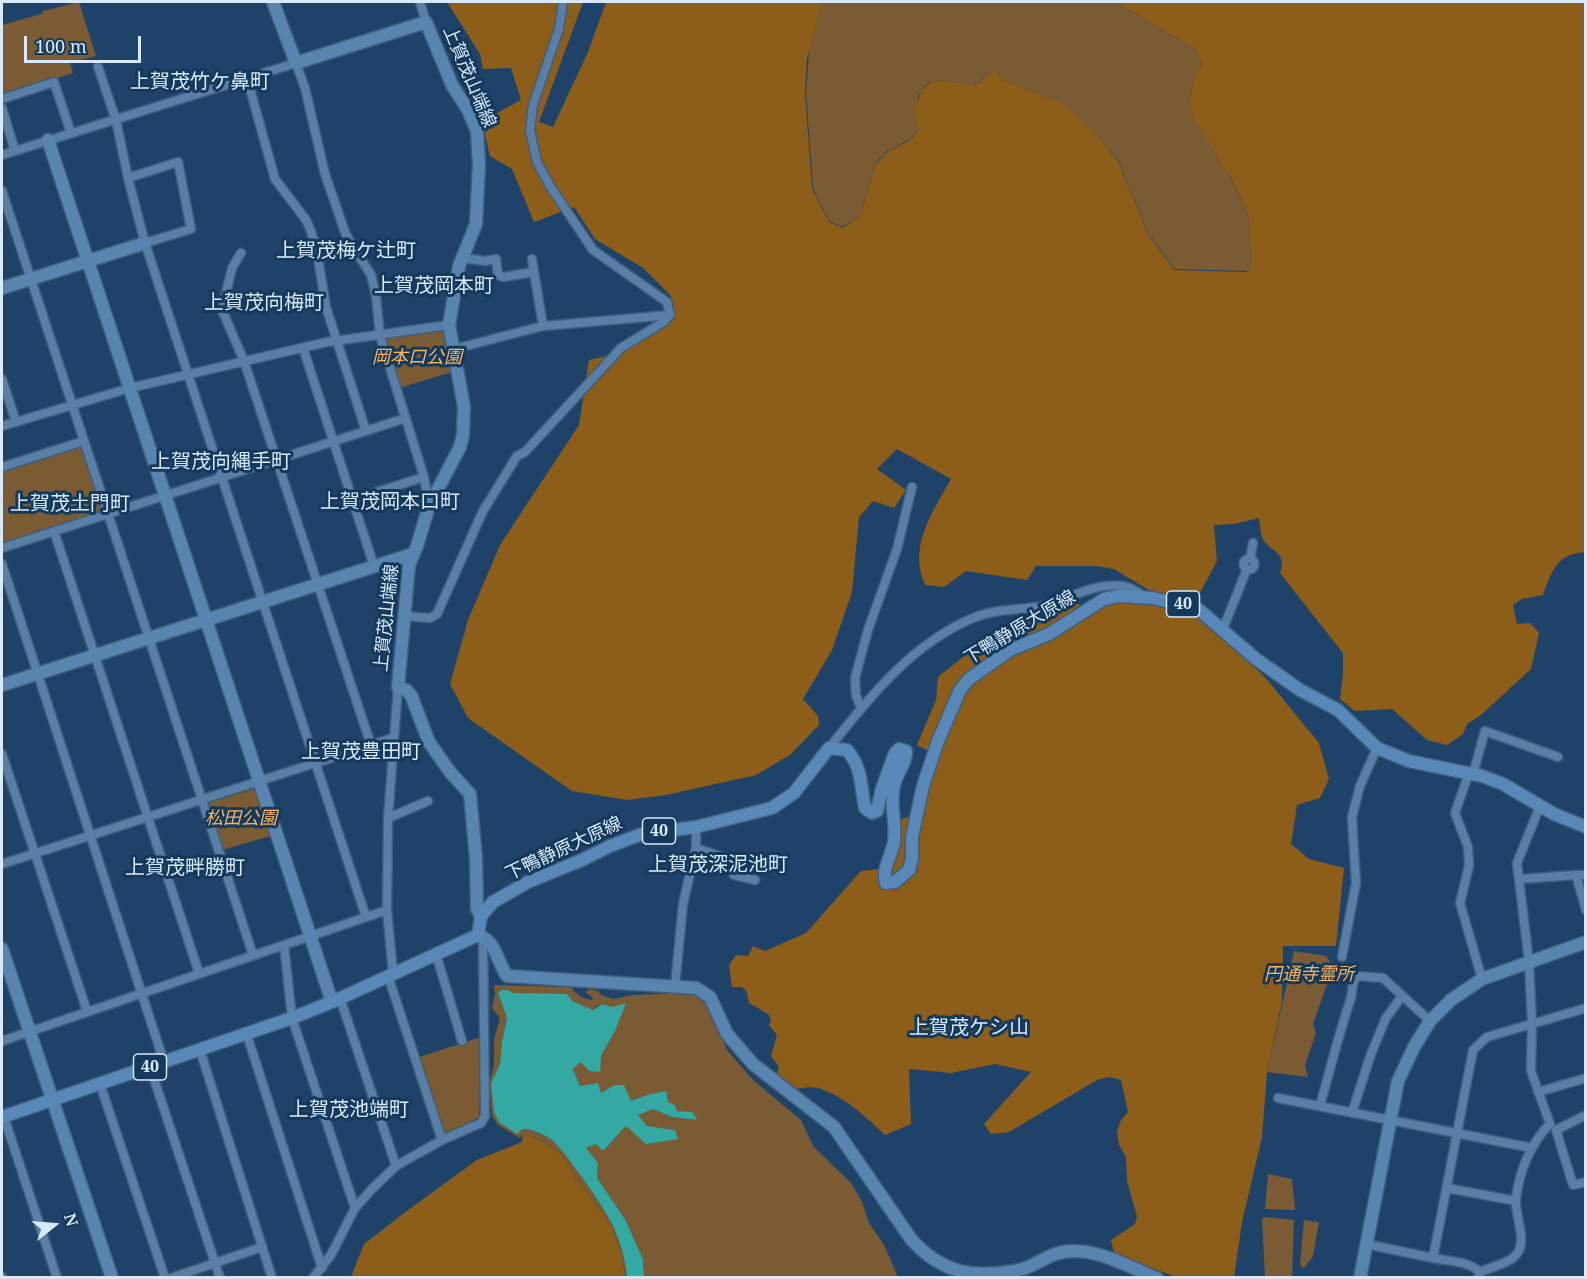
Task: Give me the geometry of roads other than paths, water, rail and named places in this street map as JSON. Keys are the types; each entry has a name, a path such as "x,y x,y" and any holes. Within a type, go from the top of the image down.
{"main road":[{"name":"下鴨静原大原線","path":"481,916 493,902 528,882 642,834 696,827 772,808 794,793 829,748 847,750 852,756 861,778 865,808 872,813 877,812 882,788 895,753 899,749 906,750 905,759 893,787 895,838 885,873 886,883 895,882 909,870 915,820 923,786 938,741 960,690 969,679 1010,650 1049,634 1104,599 1119,596 1147,597 1198,609 1256,659 1300,690 1338,711 1377,748 1409,761 1471,774 1503,784 1540,806 1586,827"},
{"path":"481,916 481,936"},
{"name":"40","path":"3,1117 292,1018 481,936"}],"street":[{"path":"273,2 305,88 315,138 346,235 371,275 376,296 380,336 424,477 429,506"},
{"path":"420,2 426,22"},
{"path":"403,616 430,618 437,614 483,512 517,456 525,452 621,348 665,321 669,315 667,302 593,250 550,186 537,162 530,130 533,105 559,29 563,2"},
{"name":"上賀茂山端線","path":"296,63 426,22 452,85 468,110 477,131 479,165 476,224 459,266 449,325 464,407 463,435 460,447 429,506 409,565 398,687 411,695 429,742 450,772 470,794 476,858 477,909 481,916"},
{"path":"2,155 296,63"},
{"path":"98,67 116,120 128,178 146,243 366,917"},
{"path":"247,78 274,179 306,220 311,231 326,307 366,431"},
{"path":"2,99 54,82 71,133"},
{"path":"2,108 15,151"},
{"path":"48,140 258,782 310,935 396,1167"},
{"path":"2,288 191,230 178,162 128,178"},
{"path":"2,191 253,955"},
{"path":"241,253 232,268 222,310 244,361 371,745"},
{"path":"463,258 485,261 496,259 498,275 503,276 534,272"},
{"path":"532,259 543,326"},
{"path":"454,349 543,326 669,315"},
{"path":"2,426 130,388 244,361 337,341 449,325"},
{"path":"303,348 374,566"},
{"path":"2,379 15,422"},
{"path":"2,548 406,418"},
{"path":"2,466 84,441"},
{"path":"352,500 424,477"},
{"path":"861,708 856,695 855,678 868,630 897,549 912,487"},
{"path":"54,531 199,973"},
{"path":"1223,629 1247,570 1254,566 1250,559 1253,543"},
{"path":"2,685 413,554"},
{"path":"2,564 164,1062"},
{"path":"829,748 894,671 917,652 973,618 994,611 1041,606 1102,585 1131,589 1147,597"},
{"path":"398,687 388,818 387,910 390,975 442,1140"},
{"path":"1482,979 1460,903 1469,866 1468,847 1455,813 1485,731 1558,757"},
{"path":"2,864 393,738"},
{"path":"1342,957 1356,883 1352,817 1360,786 1377,748"},
{"path":"2,754 87,1011"},
{"path":"388,818 428,801"},
{"path":"1540,806 1516,863 1529,962 1532,1023 1531,1071 1573,1185 1586,1182"},
{"path":"675,986 682,904 696,848 696,827"},
{"path":"696,848 737,862 734,875 755,880"},
{"path":"1519,879 1581,875 1586,910"},
{"path":"2,1041 387,910"},
{"path":"481,936 494,947 507,976 696,988 710,997 720,1022 735,1044 753,1064 834,1127 911,1239 926,1254 955,1273 984,1277 1022,1269 1051,1254 1075,1251 1095,1253 1157,1278"},
{"path":"314,1278 331,1255 355,1208 373,1188 396,1167 442,1140 481,1123 485,1116 481,936"},
{"path":"1360,1278 1398,1081 1430,1021 1451,999 1482,979 1586,942"},
{"path":"284,945 292,1018 355,1208"},
{"path":"2,949 112,1278"},
{"path":"436,954 462,1041"},
{"path":"1320,1106 1344,1014 1354,979 1357,976 1383,978 1430,1021"},
{"path":"1352,1113 1382,1027 1402,996"},
{"path":"1432,1258 1473,1050 1487,1037 1586,1008"},
{"path":"247,1035 321,1268"},
{"path":"200,1050 272,1278"},
{"path":"150,1067 220,1278"},
{"path":"1538,1092 1586,1078"},
{"path":"100,1084 165,1278"},
{"path":"1278,1098 1532,1148"},
{"path":"1366,1244 1467,1265 1476,1268 1479,1275 1515,1257 1521,1239 1516,1201 1521,1174 1532,1148 1540,1133 1586,1115"},
{"path":"3,1117 57,1278"},
{"path":"1447,1188 1516,1201"},
{"path":"171,1278 262,1247"}],"district":[{"name":"上賀茂竹ケ鼻町","path":"200,82"},
{"name":"上賀茂梅ケ辻町","path":"346,251"},
{"name":"上賀茂岡本町","path":"434,286"},
{"name":"上賀茂向梅町","path":"264,303"},
{"name":"上賀茂向縄手町","path":"221,462"},
{"name":"上賀茂岡本口町","path":"390,502"},
{"name":"上賀茂土門町","path":"70,504"},
{"name":"上賀茂豊田町","path":"361,752"},
{"name":"上賀茂深泥池町","path":"718,865"},
{"name":"上賀茂畔勝町","path":"185,868"},
{"name":"上賀茂ケシ山","path":"969,1028"},
{"name":"上賀茂池端町","path":"349,1110"}],"park label":[{"name":"岡本口公園","path":"417,358"},
{"name":"松田公園","path":"241,819"},
{"name":"円通寺霊所","path":"1309,975"}]}
